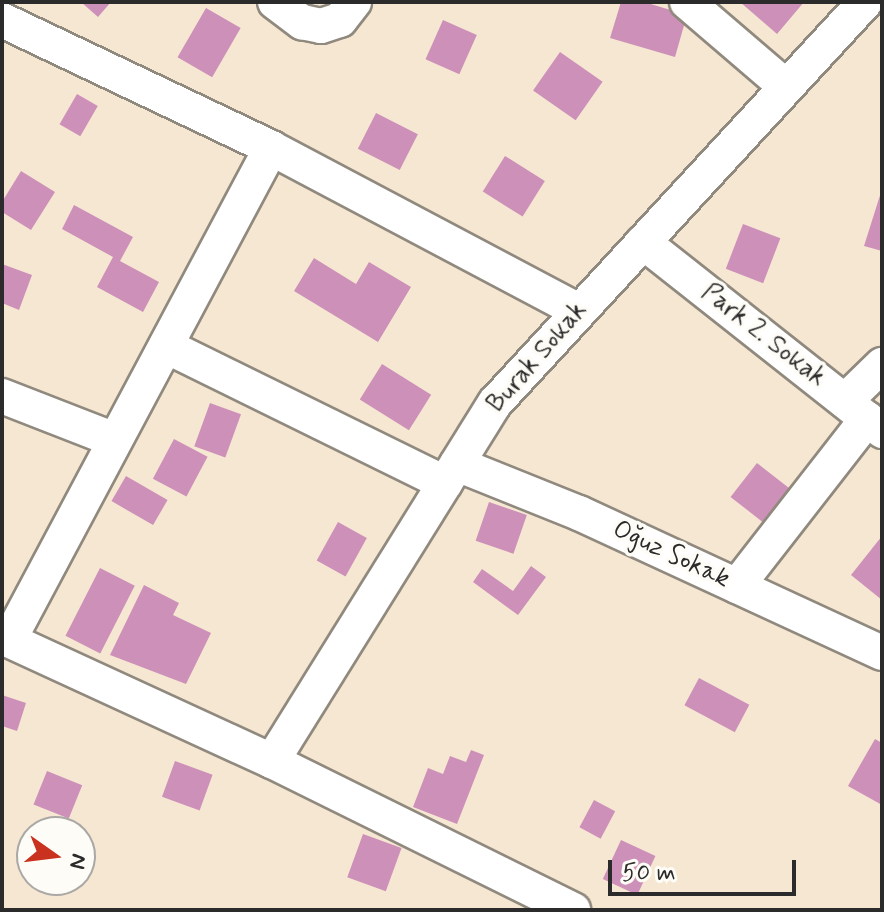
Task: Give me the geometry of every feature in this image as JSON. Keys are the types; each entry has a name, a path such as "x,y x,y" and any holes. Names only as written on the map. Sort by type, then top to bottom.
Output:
{"street":[{"path":"275,2 302,22 321,26 340,20 354,2"},
{"path":"687,2 786,87"},
{"name":"Burak Sokak","path":"272,761 495,403 865,2"},
{"path":"2,20 271,148 579,311"},
{"path":"271,148 6,638 272,761 573,910"},
{"name":"Park 2. Sokak","path":"643,242 865,417"},
{"name":"Oğuz Sokak","path":"166,346 451,474 579,513 882,653"},
{"path":"737,586 865,417 882,365"},
{"path":"2,396 115,440"}],"building":[{"path":"81,2 111,2 98,17"},
{"path":"621,2 644,2 687,15 675,57 610,38"},
{"path":"740,2 804,2 777,34"},
{"path":"206,8 241,28 212,77 178,57"},
{"path":"443,20 477,35 459,74 426,59"},
{"path":"560,52 603,82 576,120 533,91"},
{"path":"77,94 98,106 80,136 60,124"},
{"path":"376,113 418,134 400,170 358,149"},
{"path":"505,156 545,181 523,217 483,192"},
{"path":"21,171 55,192 31,230 2,212 2,202"},
{"path":"882,189 882,251 864,246"},
{"path":"74,205 133,237 120,261 159,282 143,312 97,287 113,257 62,229"},
{"path":"743,224 780,238 763,283 726,269"},
{"path":"314,258 356,284 369,262 411,287 378,342 294,291"},
{"path":"2,264 32,275 19,310 2,303"},
{"path":"382,364 431,395 409,430 360,400"},
{"path":"210,403 241,414 225,458 194,446"},
{"path":"174,439 208,457 186,497 153,479"},
{"path":"757,463 789,488 763,522 731,497"},
{"path":"126,476 168,500 153,525 112,501"},
{"path":"489,502 527,515 513,554 476,541"},
{"path":"338,522 367,538 346,576 317,560"},
{"path":"882,536 882,600 851,575"},
{"path":"531,566 546,577 518,615 473,582 482,569 513,591"},
{"path":"100,568 135,586 100,653 65,636"},
{"path":"144,585 179,603 173,615 211,633 186,684 110,655"},
{"path":"699,678 749,705 735,732 684,705"},
{"path":"2,695 26,703 17,731 2,726"},
{"path":"875,739 882,743 882,805 848,786"},
{"path":"471,750 484,755 457,824 413,807 428,768 443,774 450,756 466,762"},
{"path":"175,761 213,775 200,810 162,797"},
{"path":"47,771 82,785 70,816 34,804"},
{"path":"594,800 615,811 601,839 579,827"},
{"path":"363,834 402,848 386,891 347,877"},
{"path":"621,840 655,856 637,895 603,879"}]}
